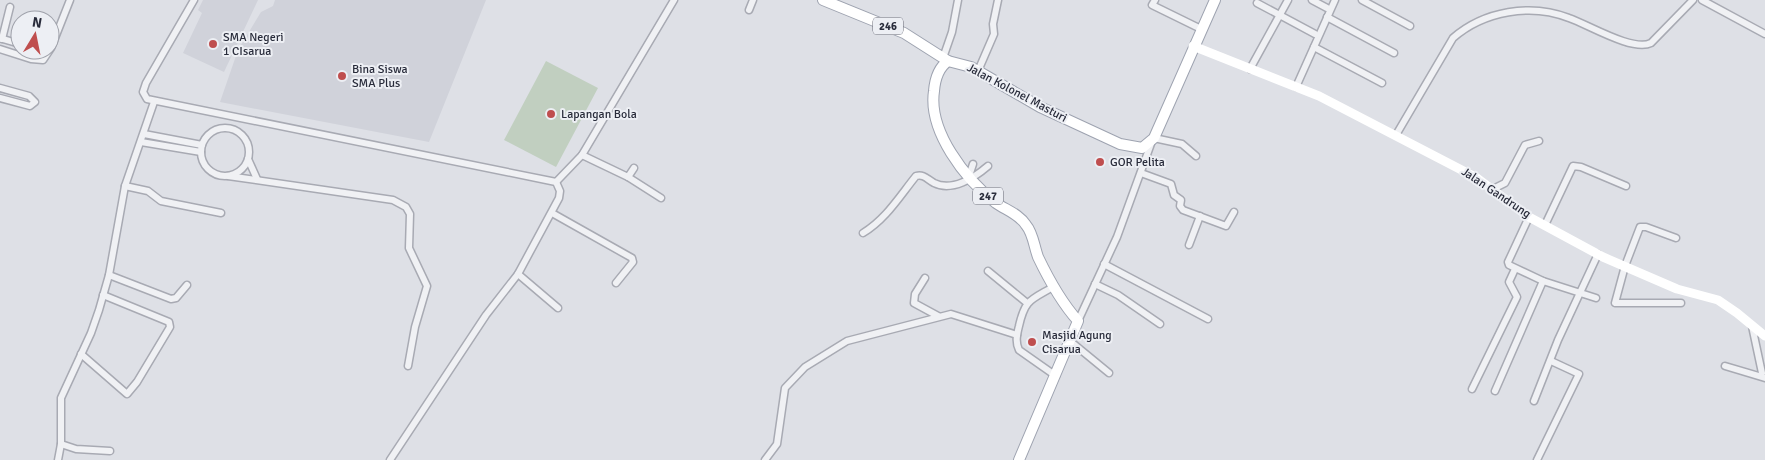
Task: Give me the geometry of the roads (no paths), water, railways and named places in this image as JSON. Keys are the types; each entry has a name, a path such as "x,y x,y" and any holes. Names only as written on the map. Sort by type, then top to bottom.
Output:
{"main road":[{"name":"246","path":"823,0 904,33 946,59"},
{"path":"1153,139 1215,0"},
{"name":"Jalan Kolonel Masturi","path":"946,59 971,67 1040,107 1120,144 1142,148 1153,139"},
{"name":"247","path":"946,59 937,77 933,99 934,113 944,142 970,177 993,200 1025,222 1053,287 1062,303 1078,321"},
{"path":"1019,460 1078,321"}],"street":[{"path":"60,24 70,0"},
{"path":"194,0 144,88 144,96 154,102 556,182"},
{"path":"556,182 582,155 674,0"},
{"path":"749,10 753,0"},
{"path":"946,59 958,0"},
{"path":"978,71 994,34 993,19 998,0"},
{"path":"1155,0 1152,5 1201,30"},
{"path":"1250,69 1288,0"},
{"path":"1312,0 1327,8"},
{"path":"1296,87 1335,0"},
{"path":"1362,0 1410,26"},
{"path":"1396,135 1453,38 1460,31 1500,12 1544,12 1567,17 1632,44 1645,46 1651,43 1694,0"},
{"path":"1702,0 1765,34"},
{"path":"1256,3 1315,34"},
{"path":"1,38 10,7"},
{"path":"1327,17 1394,53"},
{"name":"Jalan Gandrung","path":"1193,46 1320,96 1477,178 1529,217 1598,254 1676,289 1718,300 1765,336"},
{"path":"1314,47 1382,83"},
{"path":"0,88 29,96 35,102 30,106 0,98"},
{"path":"58,460 61,444 61,398 91,333 103,295 109,275 125,186 142,142 154,102"},
{"path":"228,176 240,171 248,159 249,150 241,134 232,129 223,128 214,131 206,137 202,149 204,162 209,170 218,175 257,179 394,200 406,207 410,214 409,248 427,286 415,327 408,366"},
{"path":"144,134 202,149"},
{"path":"1078,321 1117,237 1153,139 1182,144 1196,156"},
{"path":"1491,190 1506,183 1525,145 1539,141"},
{"path":"142,142 202,149"},
{"path":"582,155 628,177 661,198"},
{"path":"248,159 257,179"},
{"path":"970,177 973,164"},
{"path":"863,233 891,209 916,176 922,175 938,184 951,186 988,166"},
{"path":"1545,225 1573,166 1581,166 1626,186"},
{"path":"628,177 634,168"},
{"path":"1140,173 1171,184 1174,195 1181,200 1180,208 1226,226 1234,212"},
{"path":"390,460 486,315 518,274 560,195 556,182"},
{"path":"125,186 148,191 161,201 221,213"},
{"path":"552,213 632,258 633,262 616,282"},
{"path":"1189,245 1200,216"},
{"path":"1529,217 1508,262 1509,265 1543,281 1596,298"},
{"path":"1676,238 1646,227 1640,227 1625,266 1615,303 1681,303"},
{"path":"1534,401 1598,254"},
{"path":"1104,264 1208,319"},
{"path":"1472,389 1516,297 1509,282 1515,268"},
{"path":"988,271 1027,303"},
{"path":"518,274 558,308"},
{"path":"109,275 171,299 176,298 187,286"},
{"path":"924,278 915,294 914,303 938,316"},
{"path":"1495,391 1543,281"},
{"path":"1095,284 1118,295 1160,324"},
{"path":"1053,287 1027,303 1020,315 1016,335 1019,350 1056,376"},
{"path":"81,354 128,394 170,326 169,322 103,295"},
{"path":"765,460 777,444 785,388 805,367 847,340 938,316 956,314 1016,335"},
{"path":"1725,366 1763,374 1752,326"},
{"path":"1070,341 1109,373"},
{"path":"1536,460 1579,374 1551,361"},
{"path":"61,444 76,449 110,451"}],"place":[{"name":"SMA Negeri 1 CIsarua","path":"213,44"},
{"name":"Bina Siswa SMA Plus","path":"342,76"},
{"name":"Lapangan Bola","path":"551,114"},
{"name":"GOR Pelita","path":"1100,162"},
{"name":"Masjid Agung Cisarua","path":"1032,342"}]}
